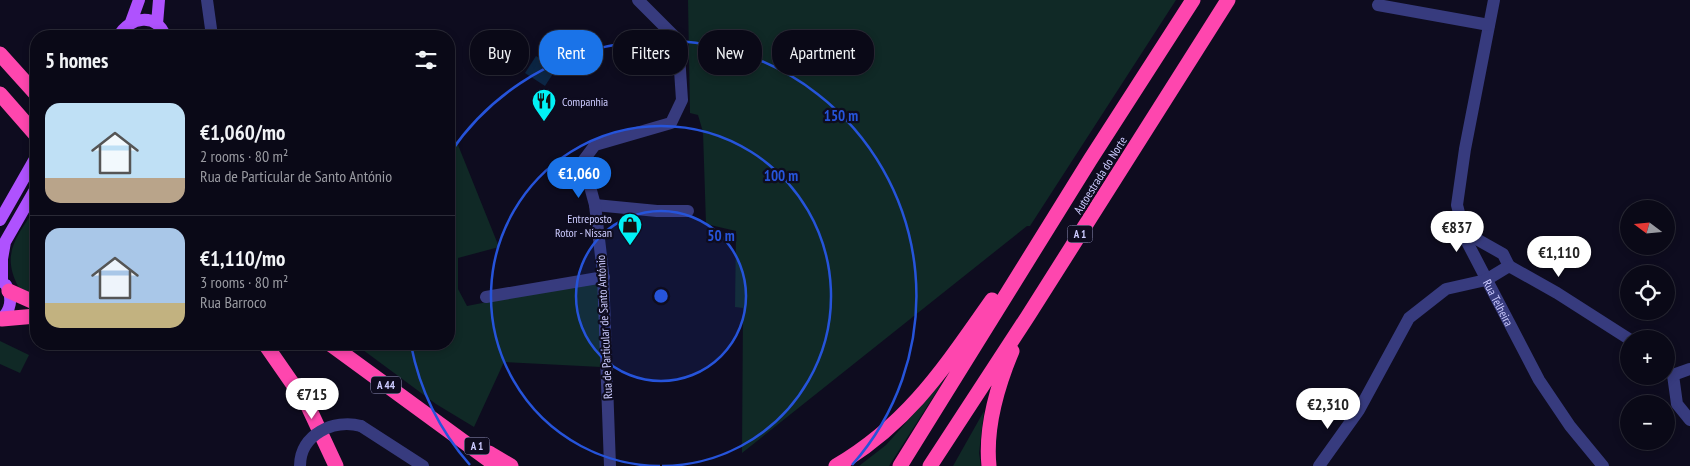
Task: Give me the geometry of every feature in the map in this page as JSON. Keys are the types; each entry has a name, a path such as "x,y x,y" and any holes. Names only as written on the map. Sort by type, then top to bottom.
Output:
{"highway":[{"name":"Autoestrada do Norte","path":"900,466 1090,160 1193,0"},
{"name":"Autoestrada do Norte","path":"930,466 1028,316 1228,0"},
{"path":"0,54 30,87"},
{"path":"0,94 30,128"},
{"name":"A 1","path":"836,466 875,441 897,422 939,376 1090,160"},
{"path":"4,285 30,300"},
{"path":"988,466 987,454 991,417 998,390 1028,316"},
{"path":"1,319 30,317"},
{"path":"269,350 308,406 336,466"},
{"name":"A 44","path":"338,350 496,466"},
{"name":"A 1","path":"443,426 511,466"}],"main road":[{"path":"124,30 131,22 138,0"},
{"path":"157,24 159,0"},
{"path":"131,22 140,19 149,20 157,24 161,30"},
{"path":"0,220 30,167"},
{"path":"1,319 10,306 4,285 2,259 5,242 30,198"}],"street":[{"path":"207,0 211,30"},
{"name":"Rua de Particular de Santo António","path":"610,466 604,278 596,205 583,161 595,145 671,123 682,100 678,40 638,0"},
{"name":"Rua Telheira","path":"1494,0 1457,205 1464,232 1486,280 1539,380 1570,426 1603,466"},
{"path":"1378,5 1489,25"},
{"path":"596,205 657,211 688,211"},
{"path":"1464,232 1503,254 1509,266 1557,293 1620,333"},
{"path":"1319,466 1359,410 1408,318 1446,289 1486,280 1509,266"},
{"path":"486,297 604,278"},
{"path":"1675,371 1690,369"},
{"path":"1673,385 1677,404 1690,420"},
{"path":"300,466 300,459 315,434 332,424 348,422 361,426 423,466"}],"green space":[{"path":"688,0 1176,0 1030,226 1027,226 742,453 743,308 735,307 736,231 706,224 703,132 698,115 690,113"},
{"path":"455,139 499,247 458,258 458,289 467,306 598,280 601,367 504,362 474,427 436,404 363,350 455,350"},
{"path":"30,216 30,293 19,288 13,276 11,265 13,246"},
{"path":"0,341 29,355 20,373 0,364"},
{"path":"944,380 889,466 859,466 886,445"},
{"path":"984,411 979,453 981,466 953,466"}],"water":[{"path":"536,56 539,58 539,75 552,75 545,86 528,75 529,67"}],"place":[{"name":"Companhia","path":"544,122"},
{"name":"Entreposto Rotor - Nissan","path":"630,246"}]}
